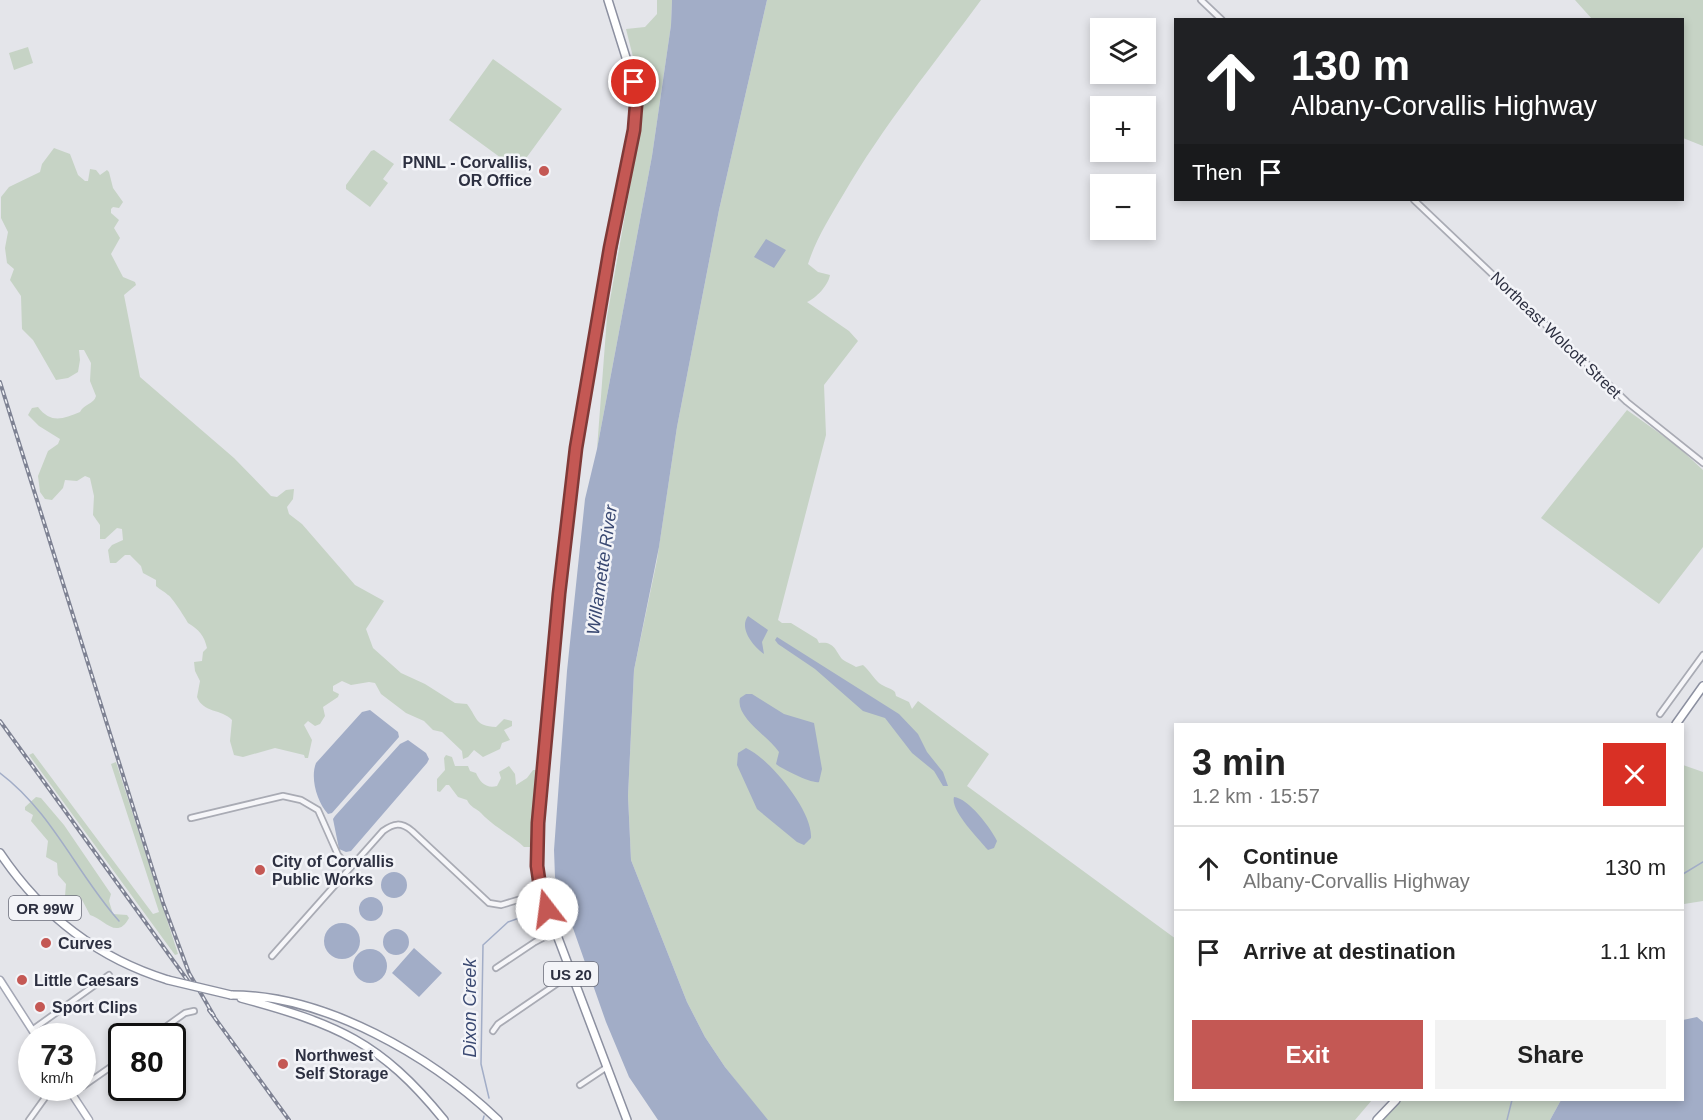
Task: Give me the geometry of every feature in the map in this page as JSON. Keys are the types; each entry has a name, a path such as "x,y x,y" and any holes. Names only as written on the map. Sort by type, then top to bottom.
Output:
{"highway":[{"name":"US 20","path":"608,0 634,82 636,118 576,448 559,594 538,823 537,866 541,893 554,932 627,1120"},
{"path":"1677,723 1703,686"},
{"name":"OR 99W","path":"0,853 35,898 84,941 125,964 168,980 312,1018 357,1039 407,1078 444,1120"},
{"name":"OR 99W","path":"231,995 254,995 285,1002 371,1031 437,1069 498,1120"},
{"path":"1377,1120 1395,1101"}],"main road":[{"path":"0,980 28,1023"},
{"path":"77,1101 89,1120"}],"street":[{"path":"1201,0 1220,18"},
{"name":"Northeast Wolcott Street","path":"1415,201 1627,402 1703,463"},
{"path":"1660,714 1703,655"},
{"path":"191,818 283,796 301,800 318,810 338,855 350,868"},
{"path":"272,956 389,826 399,824 412,831 489,903 501,906 541,893"},
{"path":"496,968 554,932"},
{"path":"493,1031 498,1024 571,974"},
{"path":"47,1023 109,975"},
{"path":"171,1023 185,1013 194,1011"},
{"path":"580,1085 607,1067"},
{"path":"28,1120 42,1101"}],"green space":[{"path":"657,0 672,0 671,25 652,156 597,449 607,317 634,164 641,89 626,29 645,27 657,14"},
{"path":"767,0 981,0 858,169 828,220 808,264 818,272 830,275 821,291 807,302 849,331 858,341 824,385 826,435 778,620 782,623 791,623 817,639 819,643 828,643 836,649 842,659 856,667 863,665 879,683 893,690 896,696 909,702 912,709 918,701 989,754 967,786 1174,938 1174,1101 1371,1101 1355,1120 767,1120 725,1067 705,1037 687,1002 631,860 628,796 634,670 657,560 677,427 719,210"},
{"path":"1575,0 1703,0 1703,146 1684,138 1684,18 1591,18"},
{"path":"28,47 33,63 14,70 9,53"},
{"path":"493,59 562,109 524,161 519,157 512,166 449,120"},
{"path":"54,148 70,154 78,175 85,181 88,181 90,169 96,170 100,175 107,170 113,188 123,202 119,208 111,209 111,213 119,220 114,228 120,238 111,254 123,277 135,282 136,285 124,295 140,377 234,458 271,496 277,497 286,490 294,489 293,499 287,507 289,514 302,524 355,585 384,601 366,629 373,648 401,673 425,684 455,703 467,704 480,723 496,727 504,719 512,721 512,726 504,730 510,740 502,743 500,749 483,757 474,750 463,759 462,751 442,732 433,730 424,721 406,713 381,694 375,683 351,685 342,681 333,686 333,691 339,694 338,697 323,707 325,716 320,724 315,726 308,721 304,725 312,740 308,758 275,748 243,757 234,755 230,741 232,720 204,706 197,697 200,681 194,662 202,661 203,652 207,648 203,636 188,623 170,597 156,586 156,580 143,573 141,566 130,555 125,555 116,563 110,563 108,550 112,545 123,540 122,529 117,528 105,539 100,539 100,525 93,515 94,496 90,478 85,476 77,481 65,480 63,488 52,500 45,499 40,492 38,476 48,451 58,444 60,439 39,426 28,415 32,408 38,407 53,418 63,418 80,412 96,396 90,381 91,363 84,350 79,350 78,372 68,378 56,380 33,340 22,329 21,296 10,280 14,269 7,263 5,248 8,232 1,218 1,197 9,187 40,172 42,164"},
{"path":"374,150 394,164 383,179 388,183 370,207 346,189 346,185"},
{"path":"1627,410 1676,445 1703,470 1703,547 1659,604 1541,518"},
{"path":"33,753 153,914 159,912 111,764 116,762 178,954 175,955 29,755"},
{"path":"446,755 452,757 455,766 468,766 470,771 476,773 487,786 497,786 501,778 499,772 509,766 515,774 516,785 536,770 532,847 524,847 491,823 467,800 458,797 449,785 446,785 440,792 437,791 437,779 445,770"},
{"path":"1684,765 1703,772 1703,901 1684,904"},
{"path":"36,797 41,798 64,825 111,894 109,901 113,914 127,915 129,918 120,928 110,926 90,915 80,896 72,902 65,896 66,884 58,875 57,863 46,857 48,841 31,821 33,815 25,810 25,807"},
{"path":"1396,1101 1560,1101 1550,1120 1380,1120"}],"water":[{"name":"Willamette River","path":"672,0 767,0 719,210 677,427 659,547 634,670 628,796 631,860 687,1002 705,1037 725,1067 768,1120 658,1120 629,1077 606,1022 555,877 554,850 567,671 585,499 597,449 652,156 671,25"},
{"path":"766,239 786,250 774,268 754,257"},
{"path":"748,616 768,630 762,642 764,654 752,643 746,632 745,621"},
{"path":"777,637 899,714 918,734 927,752 943,772 948,786 943,786 934,771 912,753 885,718 863,711 815,669 778,644 775,640"},
{"path":"746,694 752,694 784,714 814,723 822,769 819,782 804,779 776,764 779,752 742,712 740,698"},
{"path":"370,710 398,732 399,737 332,813 328,814 316,790 314,769 316,763 362,712"},
{"path":"408,740 426,753 429,759 427,763 351,851 346,852 339,849 333,819 400,744"},
{"path":"746,748 778,774 798,801 810,827 811,838 804,845 797,842 757,809 737,765 738,753"},
{"path":"954,797 966,802 990,829 997,841 994,848 988,850 965,823 956,809"},
{"path":"394,872 403,876 407,885 403,894 394,898 385,894 381,885 385,876"},
{"path":"371,897 380,900 383,909 380,918 371,921 362,918 359,909 362,900"},
{"path":"342,923 355,928 360,941 355,954 342,959 329,954 324,941 329,928"},
{"path":"396,929 405,933 409,942 405,951 396,955 387,951 383,942 387,933"},
{"path":"414,948 442,973 419,997 392,973"},
{"path":"370,949 382,954 387,966 382,978 370,983 358,978 353,966 358,954"},
{"path":"1697,1017 1703,1022 1703,1120 1550,1120 1560,1101 1684,1101 1684,1020"}],"waterway":[{"path":"0,773 35,806 119,921"},
{"path":"1684,873 1703,862"},
{"name":"Dixon Creek","path":"555,906 563,904"},
{"name":"Dixon Creek","path":"489,1098 481,1064 483,945 508,922 536,912"},
{"path":"1507,1120 1512,1101"},
{"name":"Dixon Creek","path":"483,1120 484,1116"}],"railway":[{"path":"0,382 163,903 189,973 214,1016"},
{"path":"0,721 188,981"},
{"path":"209,1010 289,1120"}],"place":[{"name":"PNNL - Corvallis, OR Office","path":"544,171"},
{"name":"City of Corvallis Public Works","path":"260,870"},
{"name":"Curves","path":"46,943"},
{"name":"Little Caesars","path":"22,980"},
{"name":"Sport Clips","path":"40,1007"},
{"name":"Northwest Self Storage","path":"283,1064"}],"route":[{"path":"547,909 541,893 537,866 538,823 559,594 576,448 610,248 636,118 634,82"}]}
